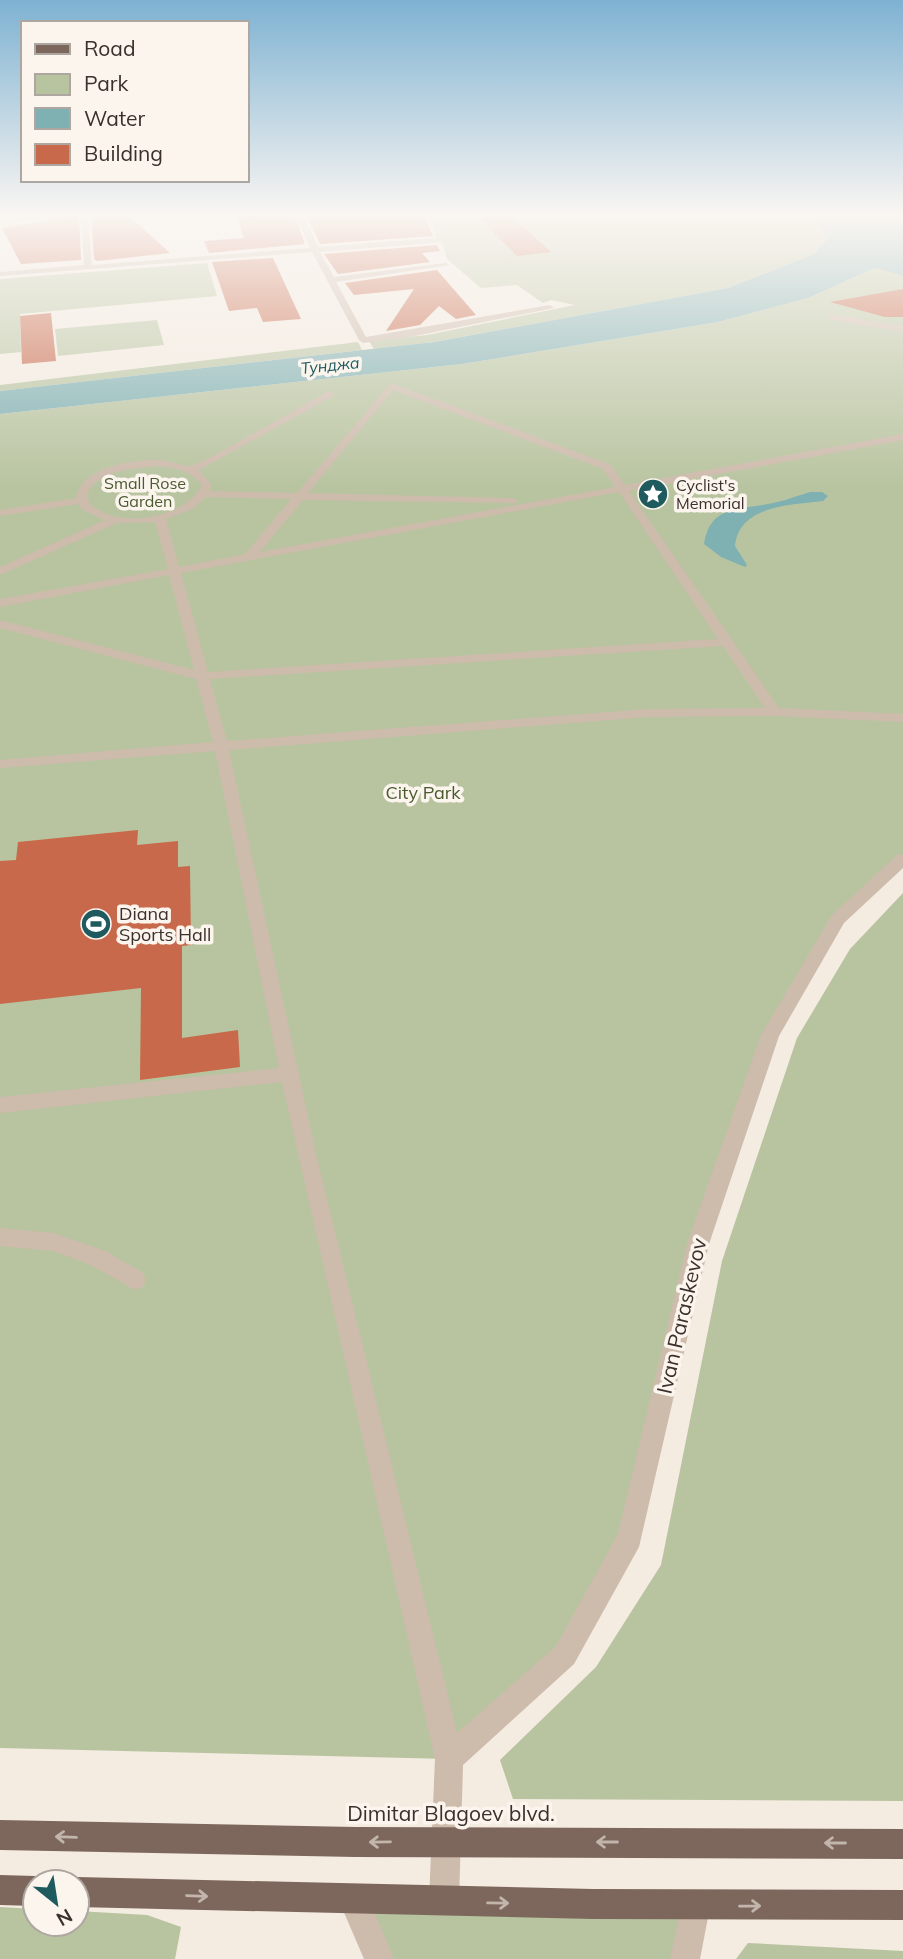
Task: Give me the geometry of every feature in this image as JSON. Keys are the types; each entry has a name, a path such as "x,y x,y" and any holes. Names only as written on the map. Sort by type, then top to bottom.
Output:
{"main road":[{"name":"Dimitar Blagoev blvd.","path":"0,1835 903,1843"},
{"path":"0,1890 21,1891"},
{"path":"91,1893 354,1901 695,1907 903,1905"}],"street":[{"path":"344,305 363,340 550,308"},
{"path":"830,317 903,329"},
{"path":"249,557 391,386 607,467 775,712"},
{"path":"192,470 330,394"},
{"path":"0,603 903,437"},
{"path":"159,463 192,470 203,477 208,485 205,494 197,504 160,518 117,519 88,509 82,500 83,491 90,482 119,468 159,463"},
{"path":"205,494 551,502"},
{"path":"0,513 82,500"},
{"path":"160,518 221,746 289,1074 449,1759 444,1901"},
{"path":"0,571 117,519"},
{"path":"0,624 201,676 726,642"},
{"path":"0,764 649,713 775,712 903,718"},
{"name":"Ivan Paraskevov","path":"449,1759 565,1655 630,1538 698,1244 770,1035 838,919 903,859"},
{"path":"0,1105 289,1074"},
{"path":"0,1237 53,1242 98,1258 135,1280"},
{"path":"354,1901 379,1959"},
{"path":"685,1959 695,1907"}],"green space":[{"path":"0,305 114,305 20,314 21,352 0,354"},
{"path":"573,305 633,305 434,342 374,349 369,341 427,335"},
{"name":"City Park","path":"780,305 903,305 903,859 838,919 770,1035 698,1244 630,1538 565,1655 449,1759 0,1748 0,414 462,364 718,322"},
{"path":"157,320 164,345 58,356 55,329"},
{"path":"358,342 362,350 0,391 0,385"},
{"path":"903,893 903,1801 513,1799 500,1760 596,1667 661,1565 722,1261 797,1038 850,949"},
{"path":"354,1901 695,1907 685,1959 379,1959"},
{"path":"0,1907 21,1908 21,1938 91,1938 91,1912 147,1915 181,1927 175,1959 0,1959"},
{"path":"748,1943 903,1951 903,1959 736,1959"}],"water":[{"name":"Тунджа","path":"633,305 780,305 718,322 462,364 0,414 0,391 434,342"},
{"path":"810,492 822,492 828,496 823,501 768,510 746,522 739,532 735,546 747,565 745,567 721,557 704,544 712,523 724,513 774,503"}],"building":[{"path":"227,305 295,305 301,319 263,322 257,308 229,311"},
{"path":"403,305 468,305 476,315 456,319 439,306 420,325 386,331"},
{"path":"843,305 903,305 903,317 885,317"},
{"path":"51,313 56,361 22,364 20,316"},
{"name":"Diana Sports Hall","path":"138,830 137,845 178,841 178,867 190,866 191,945 182,946 182,1038 238,1030 240,1067 140,1080 141,988 0,1004 0,861 16,860 18,842"}],"place":[{"name":"Cyclist's Memorial","path":"653,494"},
{"name":"Diana Sports Hall","path":"96,924"}],"park label":[{"name":"Small Rose Garden","path":"145,492"}]}
